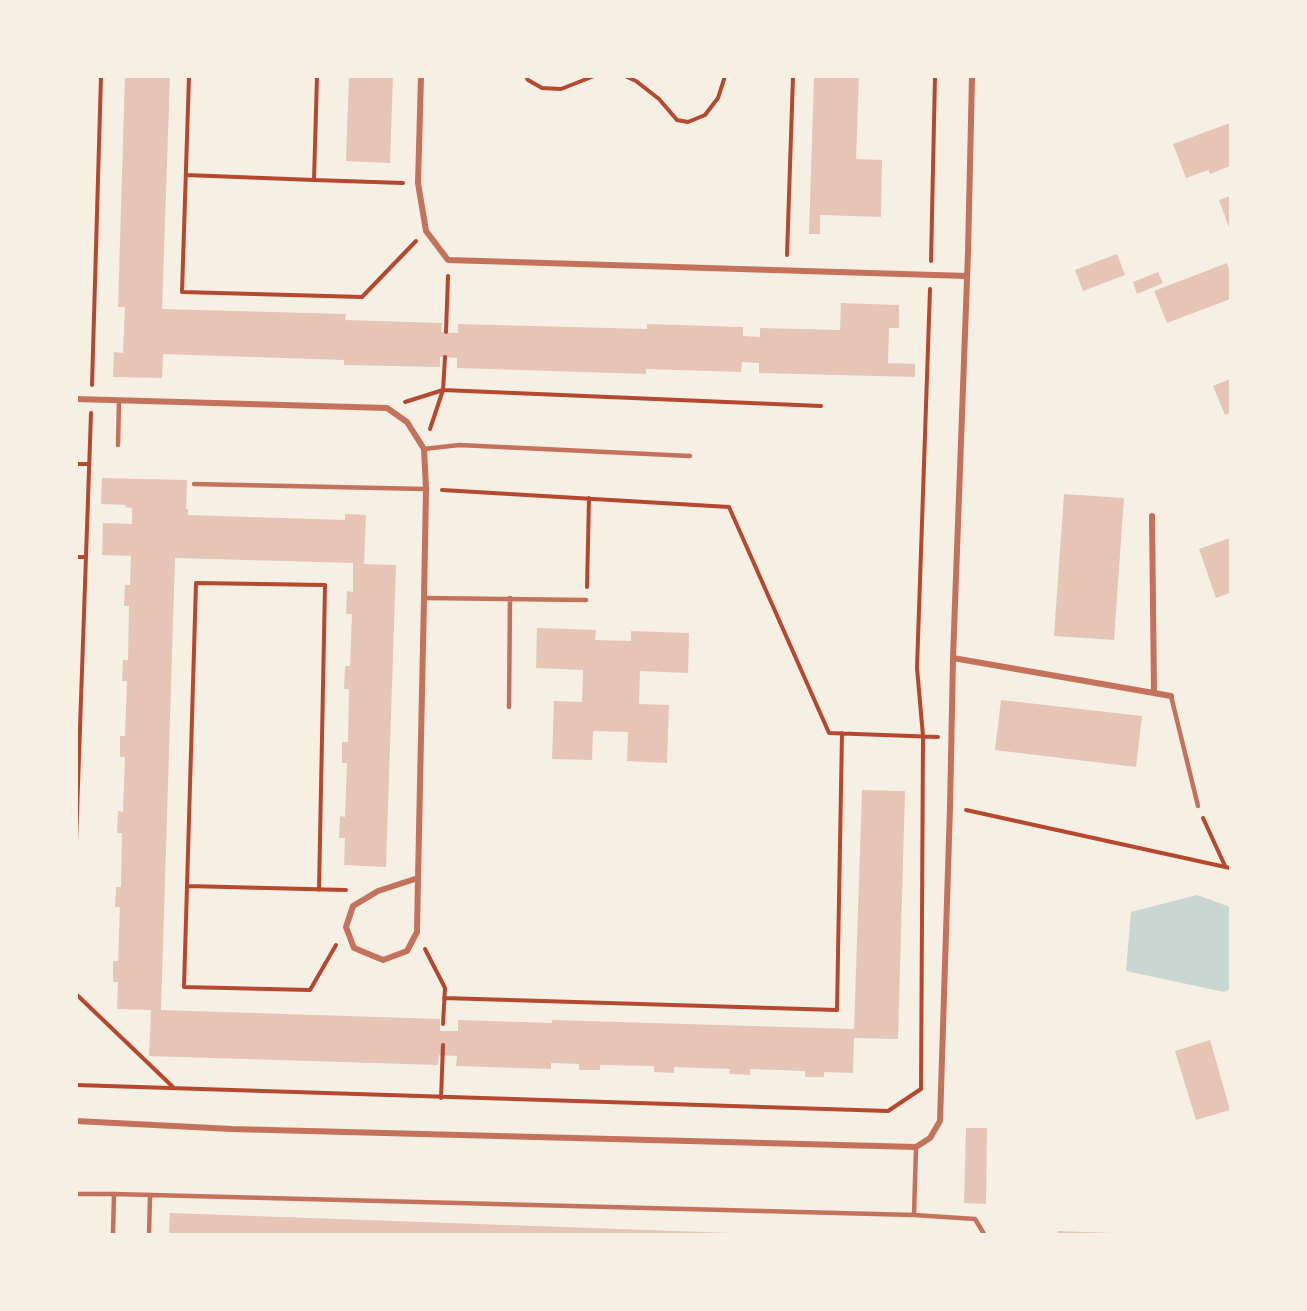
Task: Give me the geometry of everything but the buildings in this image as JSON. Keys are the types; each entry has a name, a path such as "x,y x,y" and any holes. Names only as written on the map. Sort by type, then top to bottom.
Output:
{"street":[{"path":"421,76 418,183 426,231 448,260 967,276"},
{"path":"76,1121 232,1129 916,1147 930,1138 940,1121 972,76"},
{"path":"76,399 387,408 407,422 424,449 426,489 417,932 407,951 383,960 354,948 346,927 353,906 378,891 418,879"},
{"path":"1152,516 1154,693"},
{"path":"953,658 1171,696"}],"lane":[{"path":"118,445 119,400"},
{"path":"424,449 459,445 690,456"},
{"path":"194,484 426,489"},
{"path":"424,598 586,600"},
{"path":"509,707 510,598"},
{"path":"1171,696 1198,806"},
{"path":"914,1215 916,1147"},
{"path":"76,1194 914,1215 975,1219 984,1234"},
{"path":"113,1234 114,1194"},
{"path":"149,1234 150,1196"}],"path":[{"path":"76,842 78,705 89,464 101,76"},
{"path":"189,76 182,292 362,297 426,231"},
{"path":"314,180 317,76"},
{"path":"526,76 528,80 542,88 561,89 594,76"},
{"path":"625,76 636,81 659,99 677,120 688,122 705,115 718,98 725,76"},
{"path":"786,271 793,76"},
{"path":"76,1085 888,1111 921,1089 923,736 917,668 925,479 935,76"},
{"path":"186,175 418,183"},
{"path":"446,332 448,260"},
{"path":"424,449 443,390 445,357"},
{"path":"387,408 443,390 820,406"},
{"path":"76,464 89,464"},
{"path":"426,489 729,507 829,733 951,737"},
{"path":"586,600 589,498"},
{"path":"76,557 85,557"},
{"path":"319,890 325,585 196,583 184,987 310,990 346,927"},
{"path":"444,998 837,1010 842,734"},
{"path":"1198,806 1228,868"},
{"path":"950,807 1228,868"},
{"path":"188,886 378,891"},
{"path":"417,932 445,988 444,1024"},
{"path":"76,994 174,1087"},
{"path":"441,1098 443,1045"}],"shaded area":[{"path":"1197,895 1230,907 1230,989 1224,992 1126,971 1131,912"}]}
